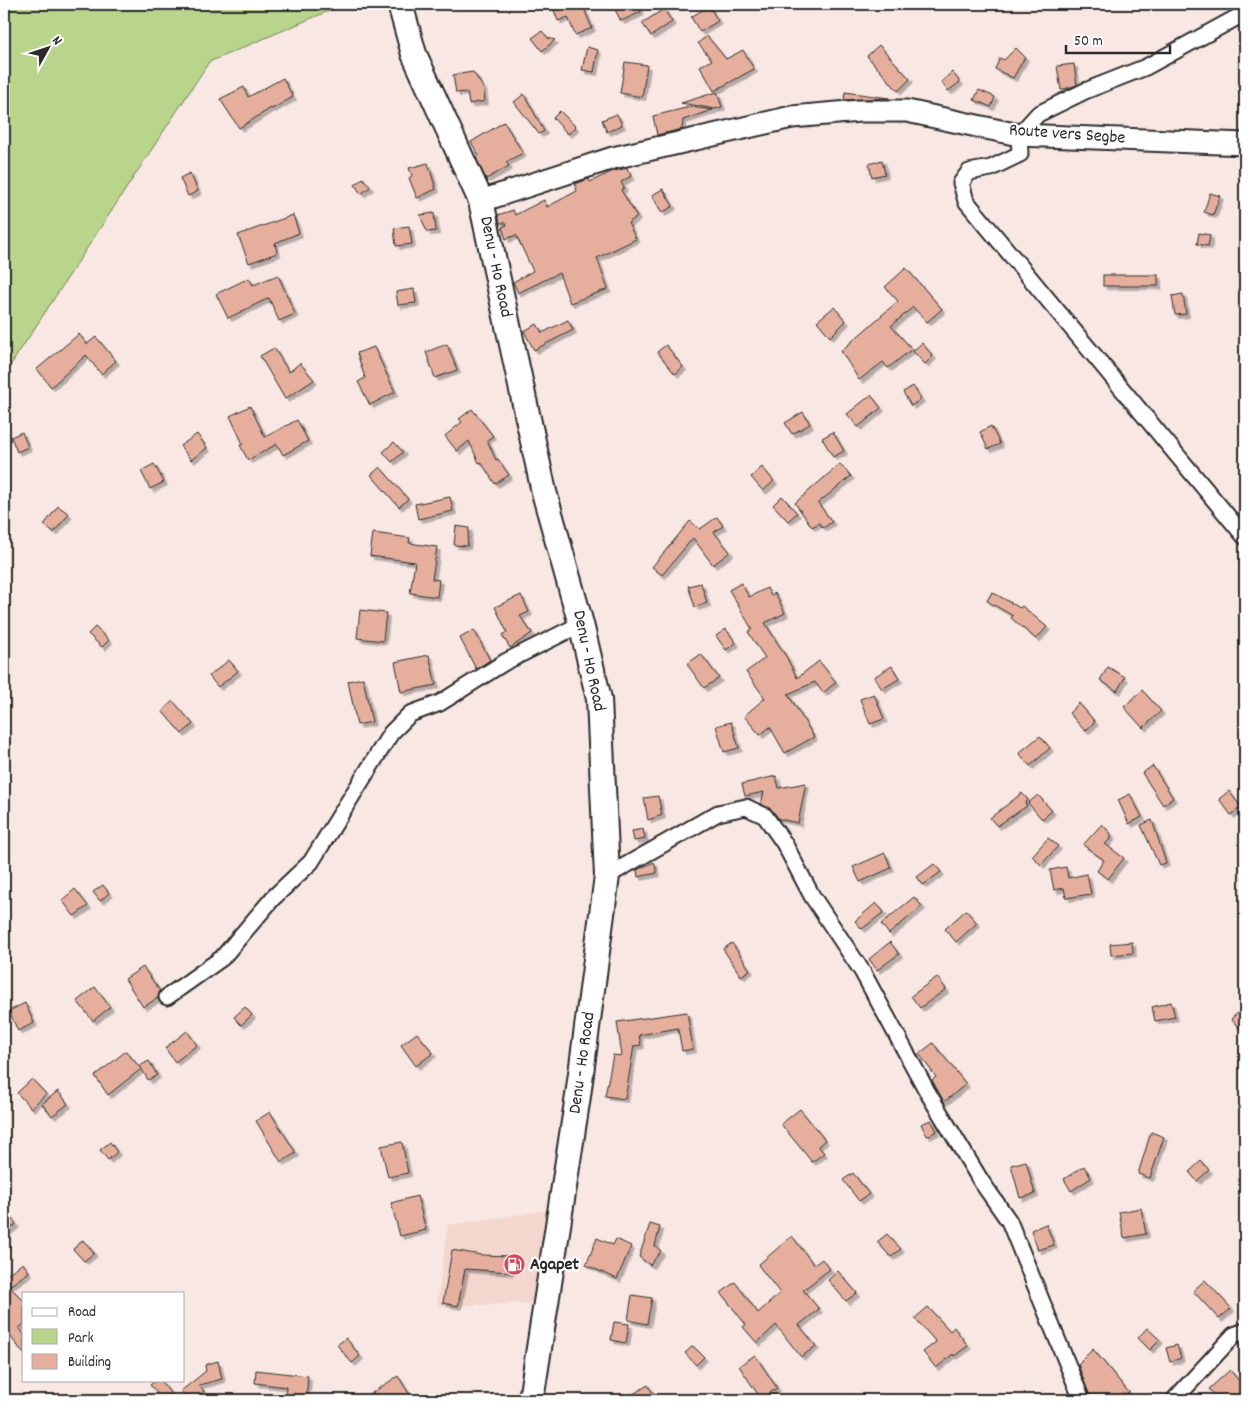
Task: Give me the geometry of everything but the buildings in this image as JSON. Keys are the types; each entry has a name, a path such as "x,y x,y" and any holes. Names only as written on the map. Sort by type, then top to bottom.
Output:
{"main road":[{"name":"Denu - Ho Road","path":"400,4 414,54 481,200 544,492 581,624 599,699 607,876 580,1087 531,1400"},
{"name":"Route vers Segbe","path":"481,200 613,158 792,117 860,111 907,111 1019,135 1245,144"}],"street":[{"path":"1245,13 1146,67 1085,91 1038,114 1019,135 1020,154 991,168 968,172 961,183 966,201 1080,335 1245,537"},
{"path":"167,996 222,958 273,898 311,862 391,732 410,714 440,703 505,662 581,624"},
{"path":"607,876 718,813 746,807 765,816 784,843 812,896 862,971 928,1093 981,1181 1009,1221 1082,1400"},
{"path":"1174,1400 1234,1335 1245,1331"}],"shaded area":[{"path":"550,1210 538,1303 437,1306 448,1225"}],"green space":[{"path":"4,4 345,4 209,62 4,375"}],"place":[{"name":"Agapet","path":"514,1265"}]}
